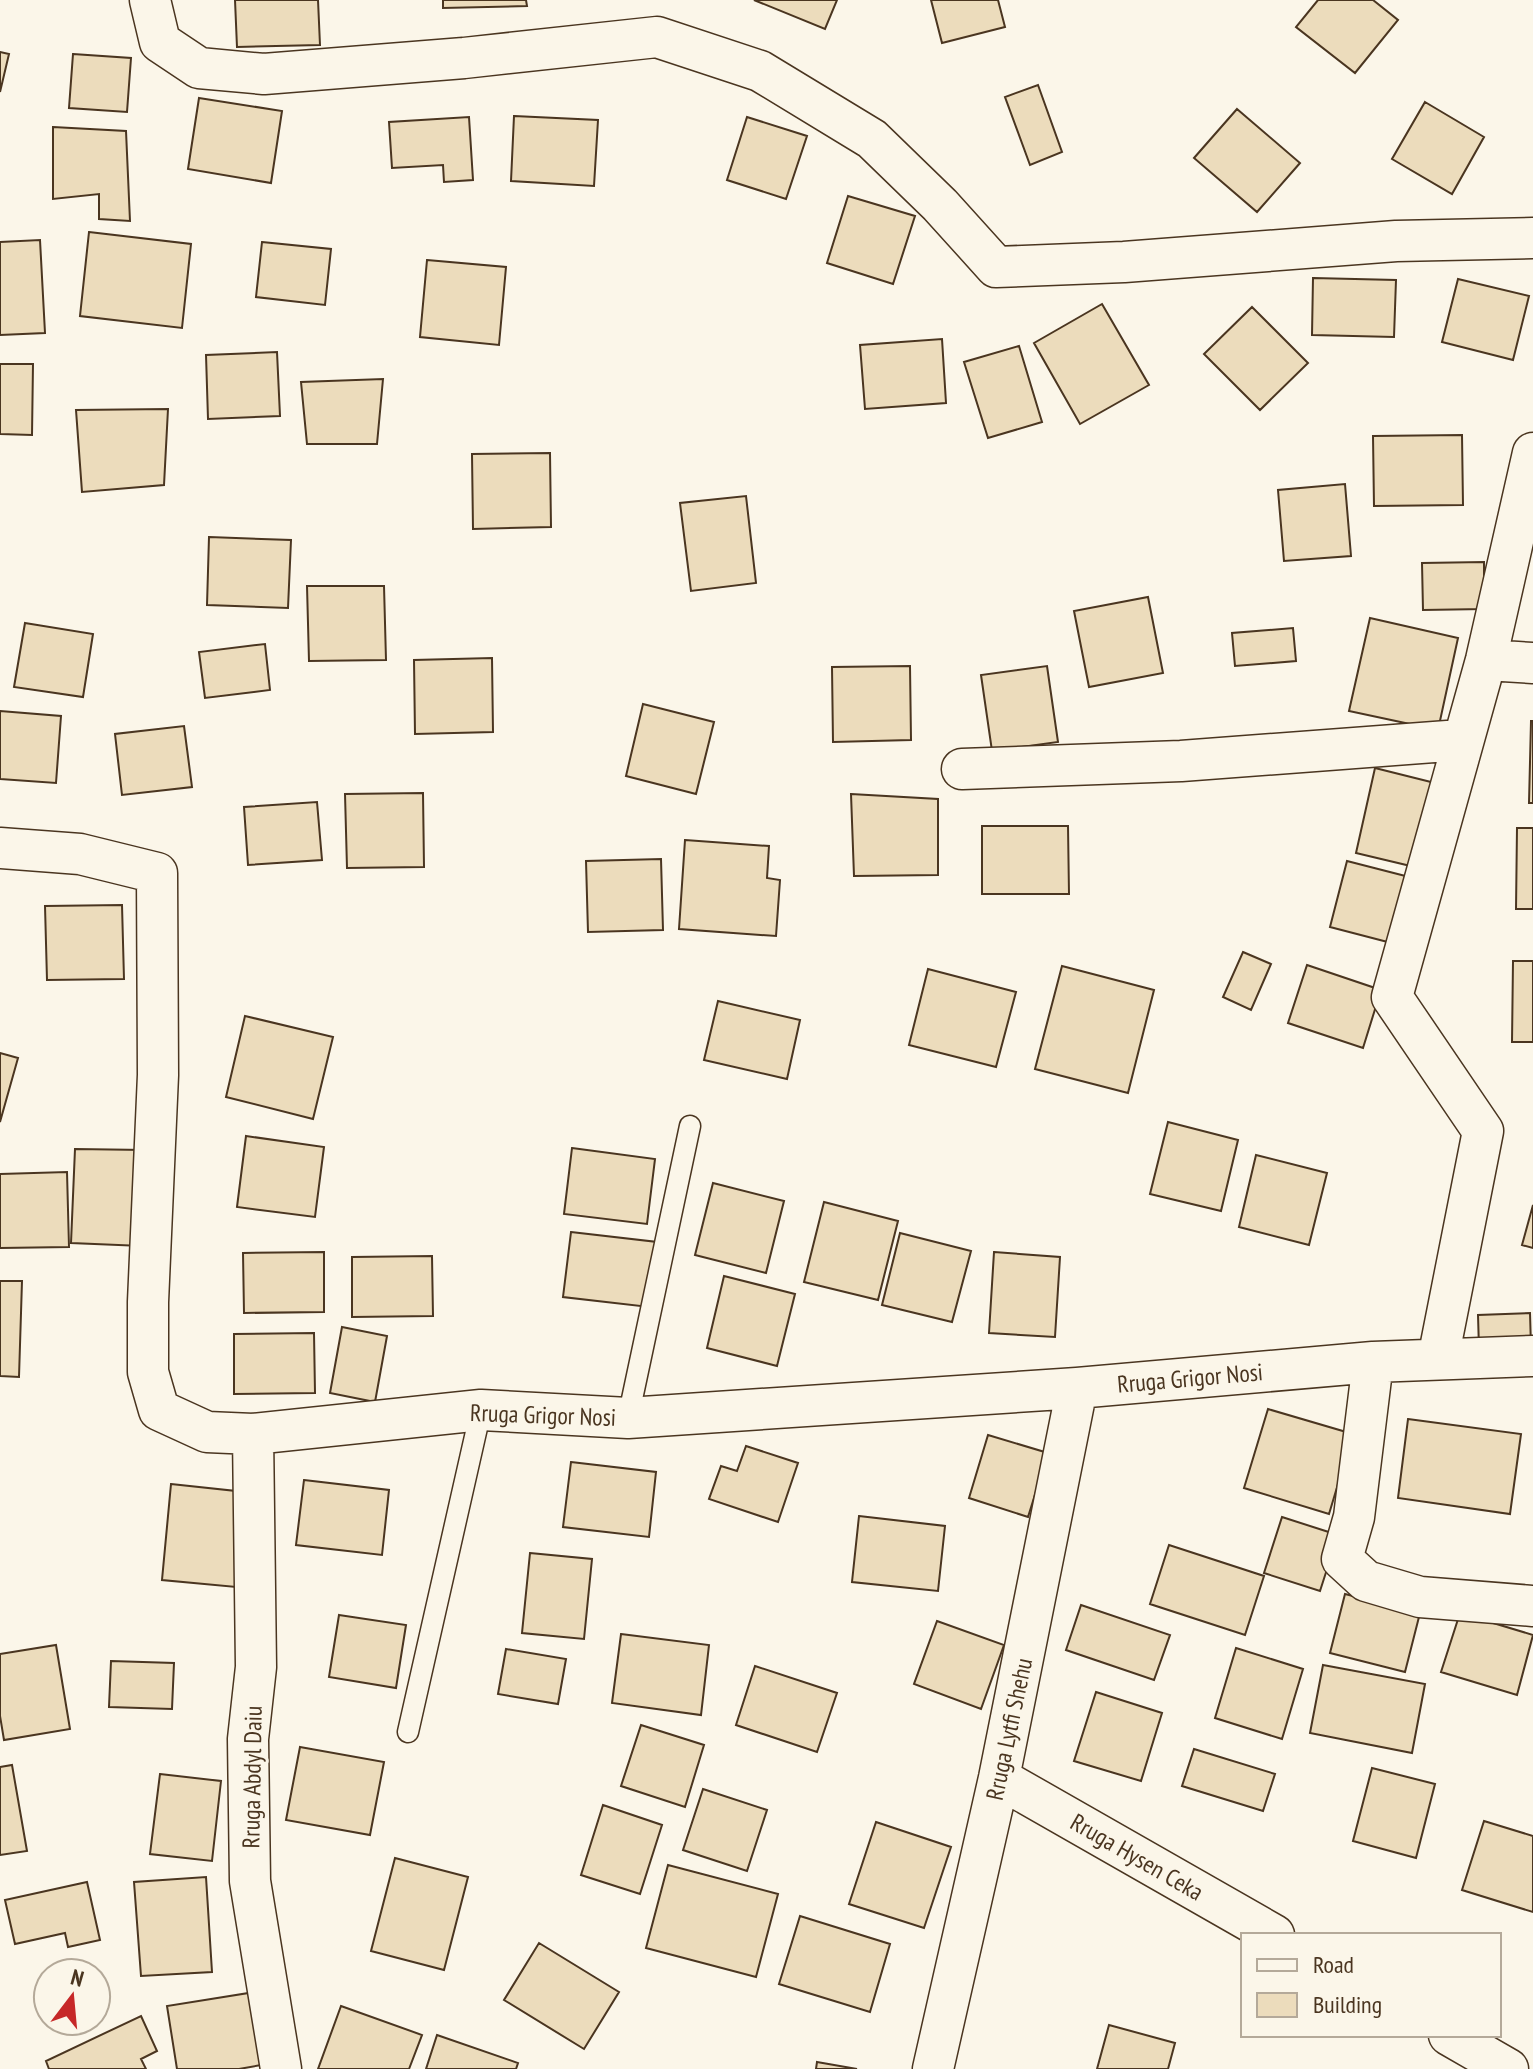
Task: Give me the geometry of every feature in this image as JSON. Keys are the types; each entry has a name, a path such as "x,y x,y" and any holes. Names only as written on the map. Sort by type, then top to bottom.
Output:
{"street":[{"path":"150,0 160,42 199,68 264,74 464,58 657,37 760,71 872,139 940,205 996,267 1124,262 1396,241 1533,238"},
{"path":"1438,1359 1483,1131 1392,997 1461,740 1486,660 1533,453"},
{"path":"1486,660 1533,663"},
{"path":"962,769 1181,761 1461,740"},
{"name":"Rruga Grigor Nosi","path":"0,848 80,854 157,873 158,1075 148,1372 159,1410 207,1432 253,1434 481,1410 628,1418 1077,1388 1373,1362 1533,1356"},
{"path":"1373,1362 1354,1517 1342,1559 1366,1581 1420,1597 1533,1606"},
{"name":"Rruga Lytfi Shehu","path":"933,2069 999,1778 1077,1388"},
{"name":"Rruga Abdyl Daiu","path":"253,1434 256,1667 248,1739 250,1881 281,2069"},
{"name":"Rruga Hysen Ceka","path":"999,1778 1270,1933"},
{"path":"1452,2037 1508,2069"}],"lane":[{"path":"628,1418 690,1126"},
{"path":"408,1732 481,1410"}],"building":[{"path":"235,0 318,0 320,45 237,47"},
{"path":"443,0 526,0 527,6 443,8"},
{"path":"754,0 837,0 825,29"},
{"path":"931,0 998,0 1005,27 942,43"},
{"path":"1318,0 1373,0 1398,20 1355,73 1296,27"},
{"path":"0,52 9,54 0,92"},
{"path":"73,54 131,58 127,112 69,108"},
{"path":"1038,85 1062,152 1030,165 1005,97"},
{"path":"199,98 282,111 271,183 188,169"},
{"path":"1425,102 1484,137 1452,194 1392,159"},
{"path":"1237,109 1300,163 1257,212 1194,158"},
{"path":"514,116 598,120 594,186 511,181"},
{"path":"469,117 473,180 444,182 443,165 392,168 389,122"},
{"path":"747,117 807,136 786,199 727,180"},
{"path":"53,127 126,131 130,221 99,219 99,194 53,199"},
{"path":"848,196 915,216 893,284 827,263"},
{"path":"89,232 191,244 182,328 80,316"},
{"path":"40,240 45,333 0,335 0,242"},
{"path":"262,242 331,249 325,305 256,297"},
{"path":"427,260 506,267 499,345 420,337"},
{"path":"1313,278 1396,280 1394,337 1312,335"},
{"path":"1458,279 1529,296 1513,360 1442,342"},
{"path":"1102,304 1149,385 1080,424 1034,343"},
{"path":"1252,307 1308,363 1260,410 1204,354"},
{"path":"942,339 946,403 865,409 860,345"},
{"path":"1019,346 1042,422 988,438 964,362"},
{"path":"277,352 280,416 208,419 206,355"},
{"path":"0,364 33,364 32,435 0,434"},
{"path":"383,379 377,444 307,444 301,382"},
{"path":"168,409 164,485 82,492 76,410"},
{"path":"1462,435 1463,505 1374,506 1373,436"},
{"path":"550,453 551,527 473,529 472,454"},
{"path":"1345,484 1351,556 1284,561 1278,490"},
{"path":"746,496 756,583 691,591 680,503"},
{"path":"209,537 291,540 288,608 207,605"},
{"path":"1484,562 1484,609 1423,610 1422,563"},
{"path":"307,586 384,586 386,660 309,661"},
{"path":"1148,597 1163,673 1089,687 1074,611"},
{"path":"1370,618 1458,638 1438,730 1349,711"},
{"path":"25,623 93,634 83,697 14,687"},
{"path":"1293,628 1296,661 1235,666 1232,633"},
{"path":"265,644 270,690 205,698 199,652"},
{"path":"492,658 493,732 415,734 414,660"},
{"path":"910,666 911,740 833,742 832,667"},
{"path":"1047,666 1058,742 992,751 981,675"},
{"path":"643,704 714,722 696,794 626,776"},
{"path":"0,711 61,716 56,783 0,779"},
{"path":"1531,721 1533,803 1529,803"},
{"path":"184,726 192,787 122,795 115,734"},
{"path":"1375,768 1439,784 1419,868 1356,853"},
{"path":"423,793 424,867 347,868 345,794"},
{"path":"851,794 938,799 938,875 854,876"},
{"path":"317,802 322,860 248,865 244,807"},
{"path":"982,826 1068,826 1069,894 982,894"},
{"path":"1517,828 1533,828 1533,909 1516,909"},
{"path":"685,840 769,846 767,878 780,880 776,936 679,929"},
{"path":"661,859 663,930 588,932 586,861"},
{"path":"1347,861 1421,880 1403,946 1330,927"},
{"path":"122,905 124,979 47,980 45,906"},
{"path":"1243,952 1271,964 1251,1010 1223,997"},
{"path":"1513,961 1533,961 1533,1042 1512,1042"},
{"path":"1307,965 1381,990 1363,1048 1288,1023"},
{"path":"1062,966 1154,990 1128,1093 1035,1069"},
{"path":"928,969 1016,992 996,1067 909,1045"},
{"path":"718,1001 800,1020 787,1079 704,1060"},
{"path":"245,1016 333,1037 313,1119 226,1097"},
{"path":"0,1053 18,1058 0,1122"},
{"path":"1168,1122 1238,1140 1221,1211 1150,1194"},
{"path":"246,1136 324,1147 315,1217 237,1207"},
{"path":"572,1148 655,1159 647,1224 564,1214"},
{"path":"75,1149 145,1150 142,1246 71,1243"},
{"path":"1256,1155 1327,1173 1309,1245 1239,1227"},
{"path":"67,1172 69,1247 0,1248 0,1174"},
{"path":"713,1183 784,1201 766,1273 695,1255"},
{"path":"824,1202 898,1221 878,1300 804,1282"},
{"path":"1533,1205 1533,1248 1522,1245"},
{"path":"571,1232 657,1242 649,1307 563,1297"},
{"path":"900,1233 971,1251 952,1322 882,1305"},
{"path":"324,1252 324,1312 244,1313 243,1253"},
{"path":"994,1252 1060,1257 1055,1337 989,1333"},
{"path":"432,1256 433,1316 352,1317 352,1257"},
{"path":"724,1276 795,1294 777,1366 707,1348"},
{"path":"0,1281 22,1281 19,1377 0,1376"},
{"path":"1530,1313 1531,1347 1479,1349 1478,1315"},
{"path":"342,1327 387,1336 375,1402 330,1393"},
{"path":"314,1333 315,1393 234,1394 234,1334"},
{"path":"1268,1409 1353,1434 1329,1514 1244,1488"},
{"path":"1408,1419 1521,1434 1510,1514 1398,1498"},
{"path":"988,1435 1048,1453 1028,1517 969,1498"},
{"path":"746,1446 798,1463 778,1522 709,1499 721,1466 737,1471"},
{"path":"571,1462 656,1472 649,1537 563,1527"},
{"path":"304,1480 389,1490 382,1555 296,1545"},
{"path":"171,1484 245,1492 236,1587 162,1580"},
{"path":"859,1516 945,1526 938,1591 852,1582"},
{"path":"1282,1517 1338,1535 1320,1591 1264,1573"},
{"path":"1169,1545 1264,1576 1245,1635 1150,1604"},
{"path":"530,1553 592,1559 584,1639 522,1633"},
{"path":"1345,1594 1420,1613 1405,1672 1330,1653"},
{"path":"1081,1605 1170,1635 1154,1680 1066,1650"},
{"path":"1460,1613 1533,1635 1517,1695 1441,1672"},
{"path":"339,1615 406,1625 396,1688 329,1677"},
{"path":"937,1621 1004,1645 981,1709 914,1684"},
{"path":"621,1634 709,1645 701,1715 612,1703"},
{"path":"56,1645 70,1729 4,1740 0,1716 0,1654"},
{"path":"1236,1648 1303,1669 1282,1739 1215,1718"},
{"path":"506,1649 566,1659 558,1704 498,1694"},
{"path":"111,1661 174,1663 172,1709 109,1707"},
{"path":"1323,1665 1425,1684 1412,1753 1310,1733"},
{"path":"755,1666 837,1693 817,1752 736,1725"},
{"path":"1096,1692 1162,1713 1141,1781 1074,1761"},
{"path":"641,1725 704,1745 685,1807 621,1786"},
{"path":"300,1747 384,1762 370,1835 286,1820"},
{"path":"1194,1749 1275,1774 1263,1811 1182,1786"},
{"path":"12,1765 27,1851 0,1855 0,1767"},
{"path":"1372,1768 1435,1784 1416,1858 1353,1841"},
{"path":"160,1774 221,1781 212,1861 150,1854"},
{"path":"703,1789 767,1810 747,1871 683,1850"},
{"path":"603,1805 662,1825 640,1894 581,1875"},
{"path":"1484,1821 1533,1836 1533,1912 1462,1890"},
{"path":"876,1822 951,1847 924,1928 849,1904"},
{"path":"395,1858 468,1877 444,1970 371,1951"},
{"path":"668,1865 778,1894 756,1977 646,1948"},
{"path":"206,1877 212,1972 141,1976 134,1882"},
{"path":"87,1882 100,1940 68,1947 65,1933 15,1944 5,1900"},
{"path":"800,1916 890,1944 870,2012 779,1984"},
{"path":"539,1943 619,1992 584,2049 504,2000"},
{"path":"255,1992 267,2064 239,2069 177,2069 167,2006"},
{"path":"341,2006 422,2035 409,2069 318,2069"},
{"path":"141,2016 157,2051 141,2059 146,2069 49,2069 46,2061 97,2037 112,2037 112,2030"},
{"path":"1109,2025 1175,2043 1168,2069 1097,2069"},
{"path":"437,2035 518,2063 516,2069 426,2069"},
{"path":"817,2062 857,2069 816,2069"}]}
